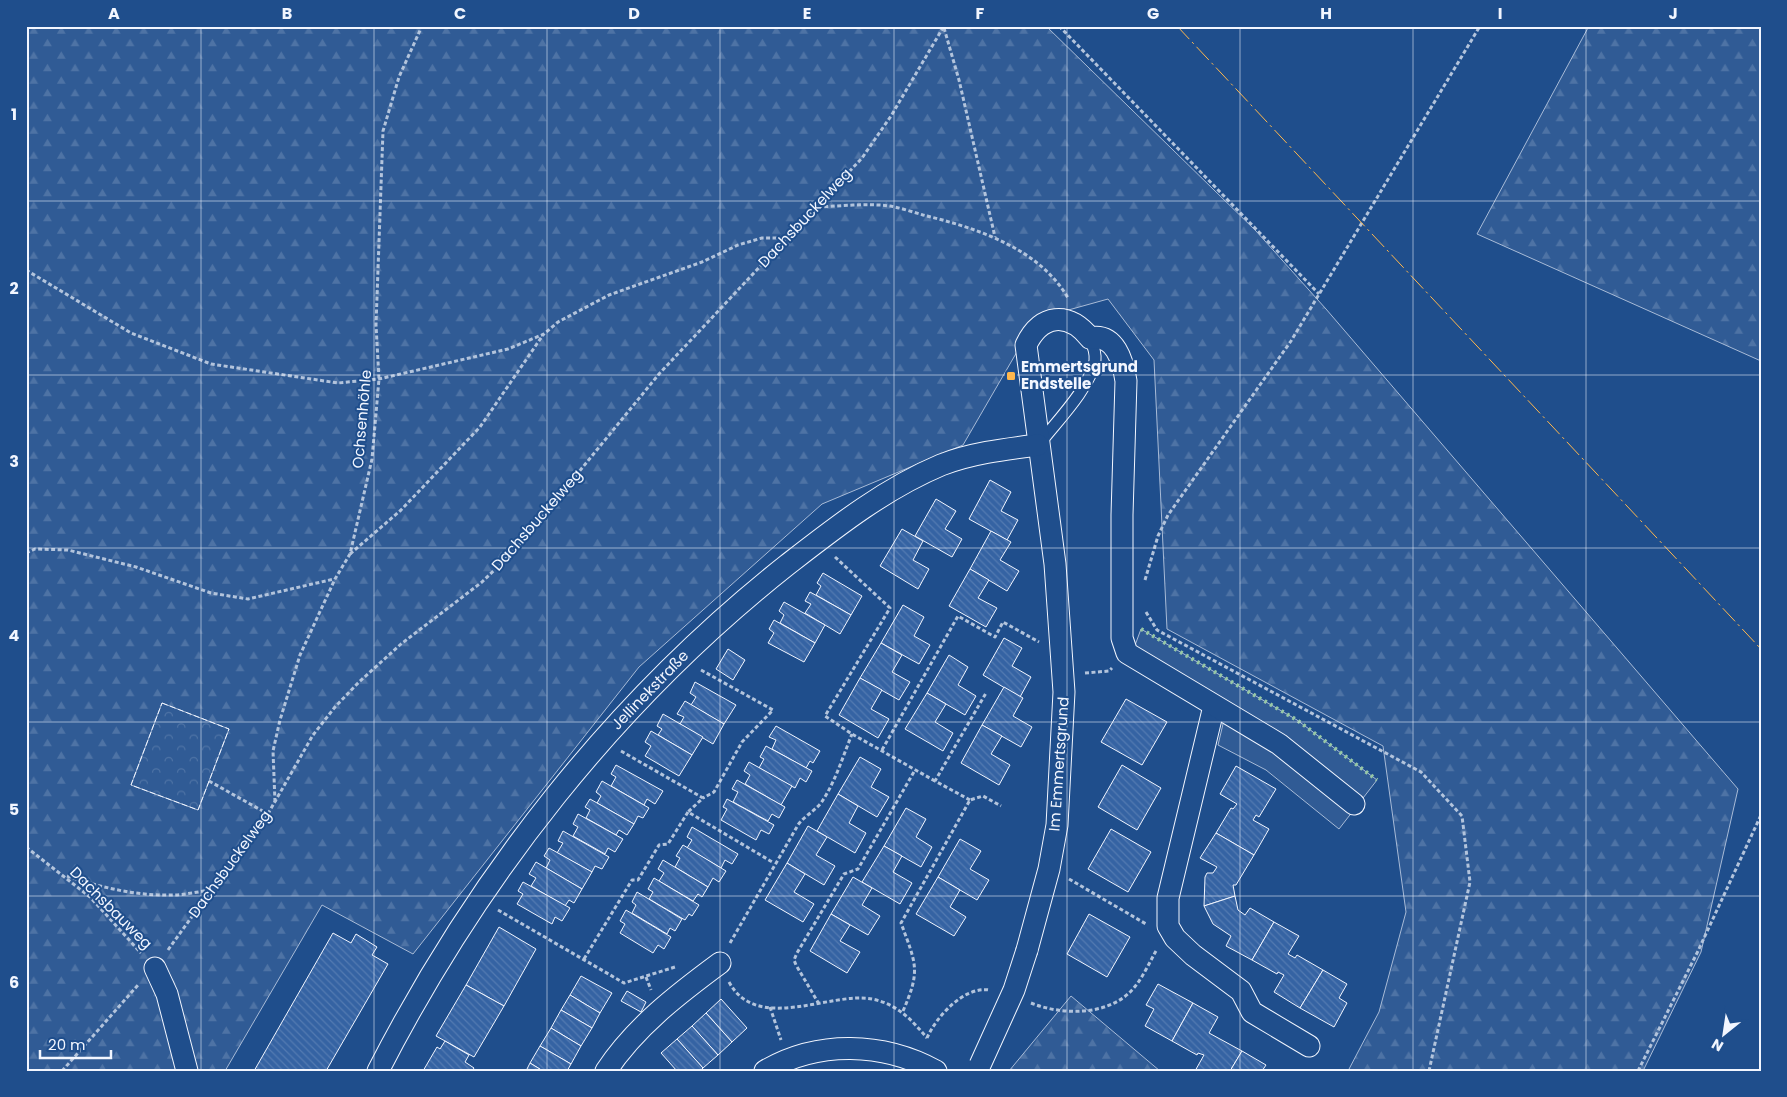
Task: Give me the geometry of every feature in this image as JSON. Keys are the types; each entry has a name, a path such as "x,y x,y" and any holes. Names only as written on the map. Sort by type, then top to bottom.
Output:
{"street":[{"name":"Im Emmertsgrund","path":"979,1068 1014,990 1027,950 1049,869 1057,825 1062,748 1063,655 1055,564 1026,345 1032,332 1043,323 1059,319 1074,322"},
{"path":"1074,322 1090,338 1097,337 1107,340 1116,349 1124,365 1126,381 1122,515 1124,646 1133,658 1279,744 1354,804"},
{"name":"Jellinekstraße","path":"378,1071 408,1011 478,899 515,846 602,740 679,658 770,578 881,496 943,465 997,450 1038,445"},
{"path":"1214,706 1160,926 1188,951 1241,991 1252,1012 1309,1046"},
{"path":"606,1071 634,1035 658,1012 720,963"},
{"path":"155,968 166,994 187,1071"},
{"path":"765,1071 788,1060 830,1050 859,1048 882,1051 931,1068"}],"lane":[{"path":"1038,445 1073,401 1092,369 1094,350 1090,338"}],"path":[{"name":"Ochsenhöhle","path":"275,803 273,751 280,720 300,655 335,579 350,554 372,459 379,380 376,325 383,131 399,77 422,26"},
{"path":"1059,26 1319,294"},
{"path":"1143,586 1158,536 1168,515 1290,341 1480,26"},
{"path":"944,27 959,80 995,237"},
{"name":"Dachsbuckelweg","path":"62,1071 126,997 155,968 211,890 240,856 275,803 313,734 335,707 401,644 482,582 515,550 659,374 698,330 818,207 862,158 891,116 944,27"},
{"path":"818,207 890,206 940,219 995,237 1051,275 1070,301 1074,322"},
{"path":"350,554 400,510 480,427 544,334 558,322 609,295 702,262 738,245 762,238 788,238"},
{"path":"26,270 131,333 210,364 338,384 379,380 508,349 544,334"},
{"path":"818,541 890,608 825,716 852,734 970,800"},
{"path":"26,553 34,549 68,550 136,568 211,593 248,599 335,579"},
{"path":"882,750 958,616 995,637 1003,622 1063,655"},
{"path":"584,959 632,880 638,880 660,845 668,844 688,812 703,798 714,792 742,742 773,710 679,658"},
{"path":"1084,673 1109,671 1114,666"},
{"path":"935,781 986,693"},
{"path":"852,734 837,774 822,802 805,815 774,863 720,963 733,988 748,1001 787,1009 872,999 903,1011 928,1038"},
{"path":"602,740 703,798"},
{"path":"819,1004 794,960 844,874 858,869 915,770"},
{"path":"209,781 268,814"},
{"path":"903,1011 915,981 916,970 901,923 970,800 983,796 1001,806"},
{"path":"688,812 774,863"},
{"path":"1638,1071 1698,950 1761,815"},
{"name":"Dachsbauweg","path":"26,847 64,875 122,929 155,968"},
{"path":"64,875 100,887 136,893 171,896 211,890"},
{"path":"1024,1001 1042,1008 1067,1011 1096,1009 1114,1004 1130,992 1140,979 1160,926 1074,882"},
{"path":"478,899 624,983 682,965"},
{"path":"931,1068 928,1038 934,1023 945,1010 961,998 984,989 997,990"},
{"path":"770,1007 788,1060"}],"shaded area":[{"path":"1141,629 1297,720 1377,780 1339,829 1266,770 1218,745 1228,703 1134,648"}],"green space":[{"path":"26,26 1046,26 1256,231 1326,309 1738,789 1701,952 1643,1071 1348,1071 1379,1012 1406,912 1383,746 1167,629 1154,360 1108,299 1036,319 963,445 822,504 639,667 413,954 322,905 225,1071 26,1071"},
{"path":"1589,26 1761,26 1761,361 1477,234"},
{"path":"162,703 229,729 198,810 131,785"},
{"path":"1071,996 1160,1071 1009,1071"}],"building":[{"path":"990,480 1011,492 1001,511 1018,520 1007,540 969,519"},
{"path":"936,499 956,511 945,529 962,539 952,557 915,536"},
{"path":"902,529 923,541 913,560 929,569 918,589 880,566"},
{"path":"991,531 1011,542 1000,560 1019,571 1007,591 970,569"},
{"path":"970,569 989,580 978,598 997,608 986,627 949,606"},
{"path":"823,573 862,596 851,615 816,595 821,586 817,583"},
{"path":"810,592 851,615 840,634 805,613 811,604 805,601"},
{"path":"784,602 825,625 815,643 780,623 784,615 779,611"},
{"path":"903,605 924,617 914,636 930,645 919,664 881,643"},
{"path":"774,620 815,643 804,662 768,643 774,633 769,629"},
{"path":"1004,638 1022,648 1012,666 1031,677 1020,697 983,675"},
{"path":"881,643 902,655 892,672 910,682 899,700 860,678"},
{"path":"728,649 745,660 733,680 716,669"},
{"path":"949,655 968,667 958,685 976,696 965,715 927,693"},
{"path":"860,678 882,690 871,709 889,719 878,738 839,715"},
{"path":"695,682 736,705 724,724 691,705 696,697 690,693"},
{"path":"1004,687 1023,698 1013,716 1032,727 1021,747 982,725"},
{"path":"927,693 946,704 935,722 953,733 943,751 905,729"},
{"path":"1126,699 1167,722 1142,765 1101,742"},
{"path":"685,701 724,724 713,744 680,724 684,717 677,714"},
{"path":"663,714 703,737 692,755 658,735 662,729 657,726"},
{"path":"982,725 1002,736 991,754 1010,765 999,785 961,763"},
{"path":"776,726 820,751 813,763 810,761 806,768 772,749 776,740 769,737"},
{"path":"651,731 692,755 679,776 645,756 651,746 645,742"},
{"path":"766,746 812,771 806,782 800,778 795,788 759,768 764,759 760,757"},
{"path":"860,757 881,769 871,787 889,797 877,817 838,794"},
{"path":"749,762 792,786 781,805 745,784 750,775 744,771"},
{"path":"616,765 663,791 655,804 647,799 644,805 611,786 616,777 611,774"},
{"path":"1122,765 1161,788 1137,830 1098,807"},
{"path":"1236,766 1276,789 1259,817 1256,815 1253,820 1269,829 1254,855 1216,833 1231,808 1233,809 1237,804 1220,794"},
{"path":"737,780 785,807 779,818 772,814 768,821 733,802 738,792 732,789"},
{"path":"602,781 649,808 643,818 638,816 634,824 597,803 601,796 596,792"},
{"path":"838,794 858,806 849,823 866,833 855,853 817,831"},
{"path":"590,799 634,824 627,835 619,830 616,835 586,818 590,810 585,807"},
{"path":"727,799 774,825 769,834 761,830 756,840 721,820 727,809 723,807"},
{"path":"906,808 926,819 916,837 932,847 921,867 884,846"},
{"path":"578,814 623,839 615,852 608,848 605,854 573,836 578,827 573,824"},
{"path":"808,826 827,837 816,855 835,866 824,885 787,863"},
{"path":"692,827 738,854 732,864 725,860 721,868 687,848 692,840 687,837"},
{"path":"1111,829 1151,852 1128,892 1088,869"},
{"path":"563,831 609,857 602,869 595,866 592,872 557,853 563,843 558,841"},
{"path":"1216,833 1254,855 1236,885 1233,885 1235,896 1204,906 1205,877 1207,873 1213,873 1217,867 1200,858"},
{"path":"960,839 981,851 970,869 989,880 977,900 938,877"},
{"path":"683,845 726,871 719,882 713,878 708,887 675,867 680,858 676,856"},
{"path":"884,846 902,856 893,872 912,883 900,904 862,882"},
{"path":"549,848 592,872 582,889 546,868 550,860 544,856"},
{"path":"663,860 708,887 702,897 698,894 693,901 659,881 664,873 658,869"},
{"path":"536,862 582,889 574,903 569,900 565,906 531,886 536,878 529,874"},
{"path":"787,863 805,874 794,892 814,904 803,922 765,900"},
{"path":"853,877 872,888 862,905 880,916 868,935 831,914"},
{"path":"938,877 960,890 950,907 966,917 954,936 916,914"},
{"path":"654,878 699,905 692,916 689,914 685,920 649,899 653,892 648,889"},
{"path":"523,882 570,908 562,921 555,917 552,924 517,904 523,894 518,891"},
{"path":"637,892 682,919 675,931 670,928 667,934 632,913 636,905 632,902"},
{"path":"1235,896 1238,910 1245,915 1250,908 1274,922 1252,960 1226,946 1231,936 1213,924 1204,906"},
{"path":"626,910 671,937 664,949 658,945 653,953 620,933 625,924 620,921"},
{"path":"831,914 850,925 840,941 860,952 847,973 810,951"},
{"path":"1089,914 1130,937 1107,977 1067,954"},
{"path":"1274,922 1299,936 1288,954 1295,958 1297,955 1323,970 1300,1008 1274,992 1284,975 1278,972 1277,974 1252,960"},
{"path":"499,927 536,949 504,1006 466,985"},
{"path":"333,933 351,943 356,934 377,947 372,955 388,964 326,1071 254,1071"},
{"path":"1323,970 1347,984 1339,998 1347,1003 1334,1027 1300,1008"},
{"path":"581,976 612,993 600,1013 570,995"},
{"path":"1158,984 1193,1003 1172,1041 1145,1026 1154,1009 1146,1005"},
{"path":"466,985 504,1006 474,1057 436,1036"},
{"path":"627,991 646,1002 641,1012 621,1001"},
{"path":"570,995 600,1013 592,1028 561,1010"},
{"path":"721,999 747,1028 732,1042 706,1013"},
{"path":"1193,1003 1218,1017 1209,1033 1242,1051 1230,1071 1195,1071 1204,1055 1198,1053 1197,1055 1172,1041"},
{"path":"561,1010 592,1028 581,1046 551,1028"},
{"path":"706,1013 732,1042 718,1055 692,1026"},
{"path":"692,1026 718,1055 703,1068 677,1039"},
{"path":"551,1028 581,1046 571,1064 540,1046"},
{"path":"677,1039 703,1068 700,1071 677,1071 661,1053"},
{"path":"445,1041 469,1055 465,1062 474,1068 472,1071 423,1071 437,1047 440,1049"},
{"path":"540,1046 571,1064 567,1071 543,1071 530,1063"},
{"path":"1242,1051 1266,1065 1262,1071 1230,1071"},
{"path":"530,1063 543,1071 526,1071"}],"hedge":[{"path":"1141,629 1297,720 1377,780"}],"fence":[{"path":"162,703 229,729 198,810 131,785 162,703"}],"power":[{"path":"1177,26 1761,649"}],"place":[{"name":"Emmertsgrund Endstelle","path":"1011,376"}]}
